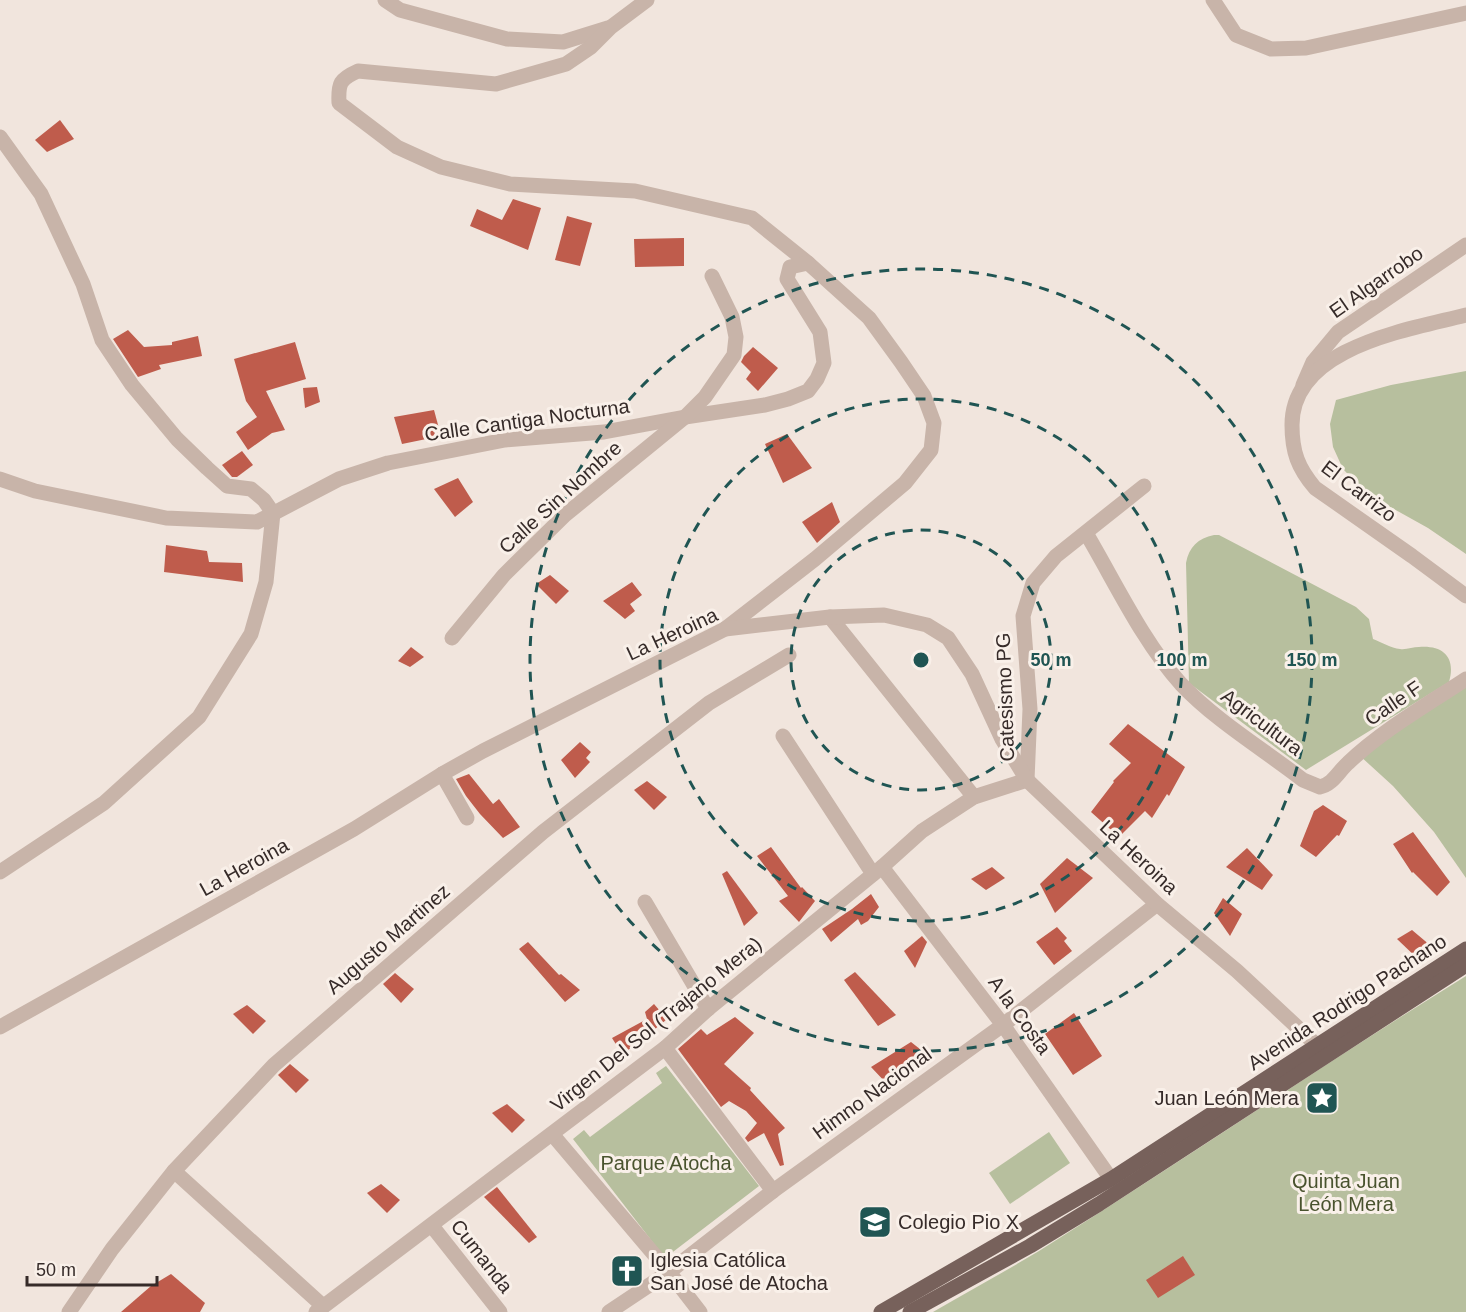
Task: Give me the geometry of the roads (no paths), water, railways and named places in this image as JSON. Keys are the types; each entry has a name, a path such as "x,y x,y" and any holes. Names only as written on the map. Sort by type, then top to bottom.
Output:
{"main road":[{"name":"Avenida Rodrigo Pachano","path":"910,1312 1030,1246 1115,1185 1322,1050 1466,950"},
{"name":"Avenida Rodrigo Pachano","path":"1322,1050 1466,965"},
{"name":"Avenida Rodrigo Pachano","path":"881,1312 1115,1185"}],"street":[{"path":"385,0 400,10 507,39 563,42 611,27"},
{"path":"646,0 611,27 591,47 566,64 496,84 358,71 344,77 338,89 339,103 397,147 441,167 510,184 635,191 752,218 808,263 869,318 924,396 934,423 931,450 905,483 815,559 725,630"},
{"path":"1213,0 1236,35 1271,49 1306,48 1466,13"},
{"path":"0,137 41,194 83,284 102,340 132,385 177,439 220,480 227,486 251,489 264,500 273,513 266,582 251,634 199,717 104,803 0,872"},
{"name":"El Algarrobo","path":"1299,392 1313,362 1338,332 1466,245"},
{"name":"Calle Cantiga Nocturna","path":"0,480 35,491 166,518 256,522 339,478 388,463 505,441 604,432 765,405 788,399 808,391 817,379 824,363 820,332 787,279 790,267 808,263"},
{"name":"Calle Sin Nombre","path":"452,638 504,575 565,515 685,417 705,397 734,355 736,337 732,317 712,276"},
{"name":"El Carrizo","path":"1466,315 1373,340 1343,353 1316,372 1299,392 1292,418 1295,454 1303,475 1315,488 1466,596"},
{"name":"Catesismo PG","path":"1027,780 1030,709 1023,616 1033,583 1056,556 1144,486"},
{"name":"Agricultura","path":"1086,533 1153,648 1181,683 1212,712 1303,780 1320,787 1333,780 1346,765"},
{"name":"La Heroina","path":"0,1027 354,830 483,751 725,630 830,617 884,615 927,625 948,638 972,674 1002,740 1027,780 1157,904 1237,971 1322,1050"},
{"path":"830,617 974,797"},
{"name":"Augusto Martinez","path":"69,1312 112,1249 174,1171 274,1065 543,832 709,703 789,656"},
{"name":"Calle F","path":"1346,765 1384,732 1466,679"},
{"name":"A la Costa","path":"783,736 878,870 1003,1025 1115,1185"},
{"path":"442,774 467,818"},
{"name":"Virgen Del Sol (Trajano Mera)","path":"320,1309 666,1048 708,1009 878,870 922,831 974,797 1027,780"},
{"path":"645,902 708,1009"},
{"name":"Himno Nacional","path":"609,1312 669,1272 773,1191 1003,1025 1157,904"},
{"path":"666,1048 773,1191"},
{"path":"552,1134 700,1312"},
{"path":"174,1171 320,1309"},
{"name":"Cumanda","path":"432,1226 500,1312"}],"place":[{"name":"Juan León Mera","path":"1322,1098"},
{"name":"Colegio Pio X","path":"875,1222"},
{"name":"Iglesia Católica San José de Atocha","path":"627,1271"}],"park label":[{"name":"Parque Atocha","path":"666,1163"},
{"name":"Quinta Juan León Mera","path":"1346,1192"}]}
